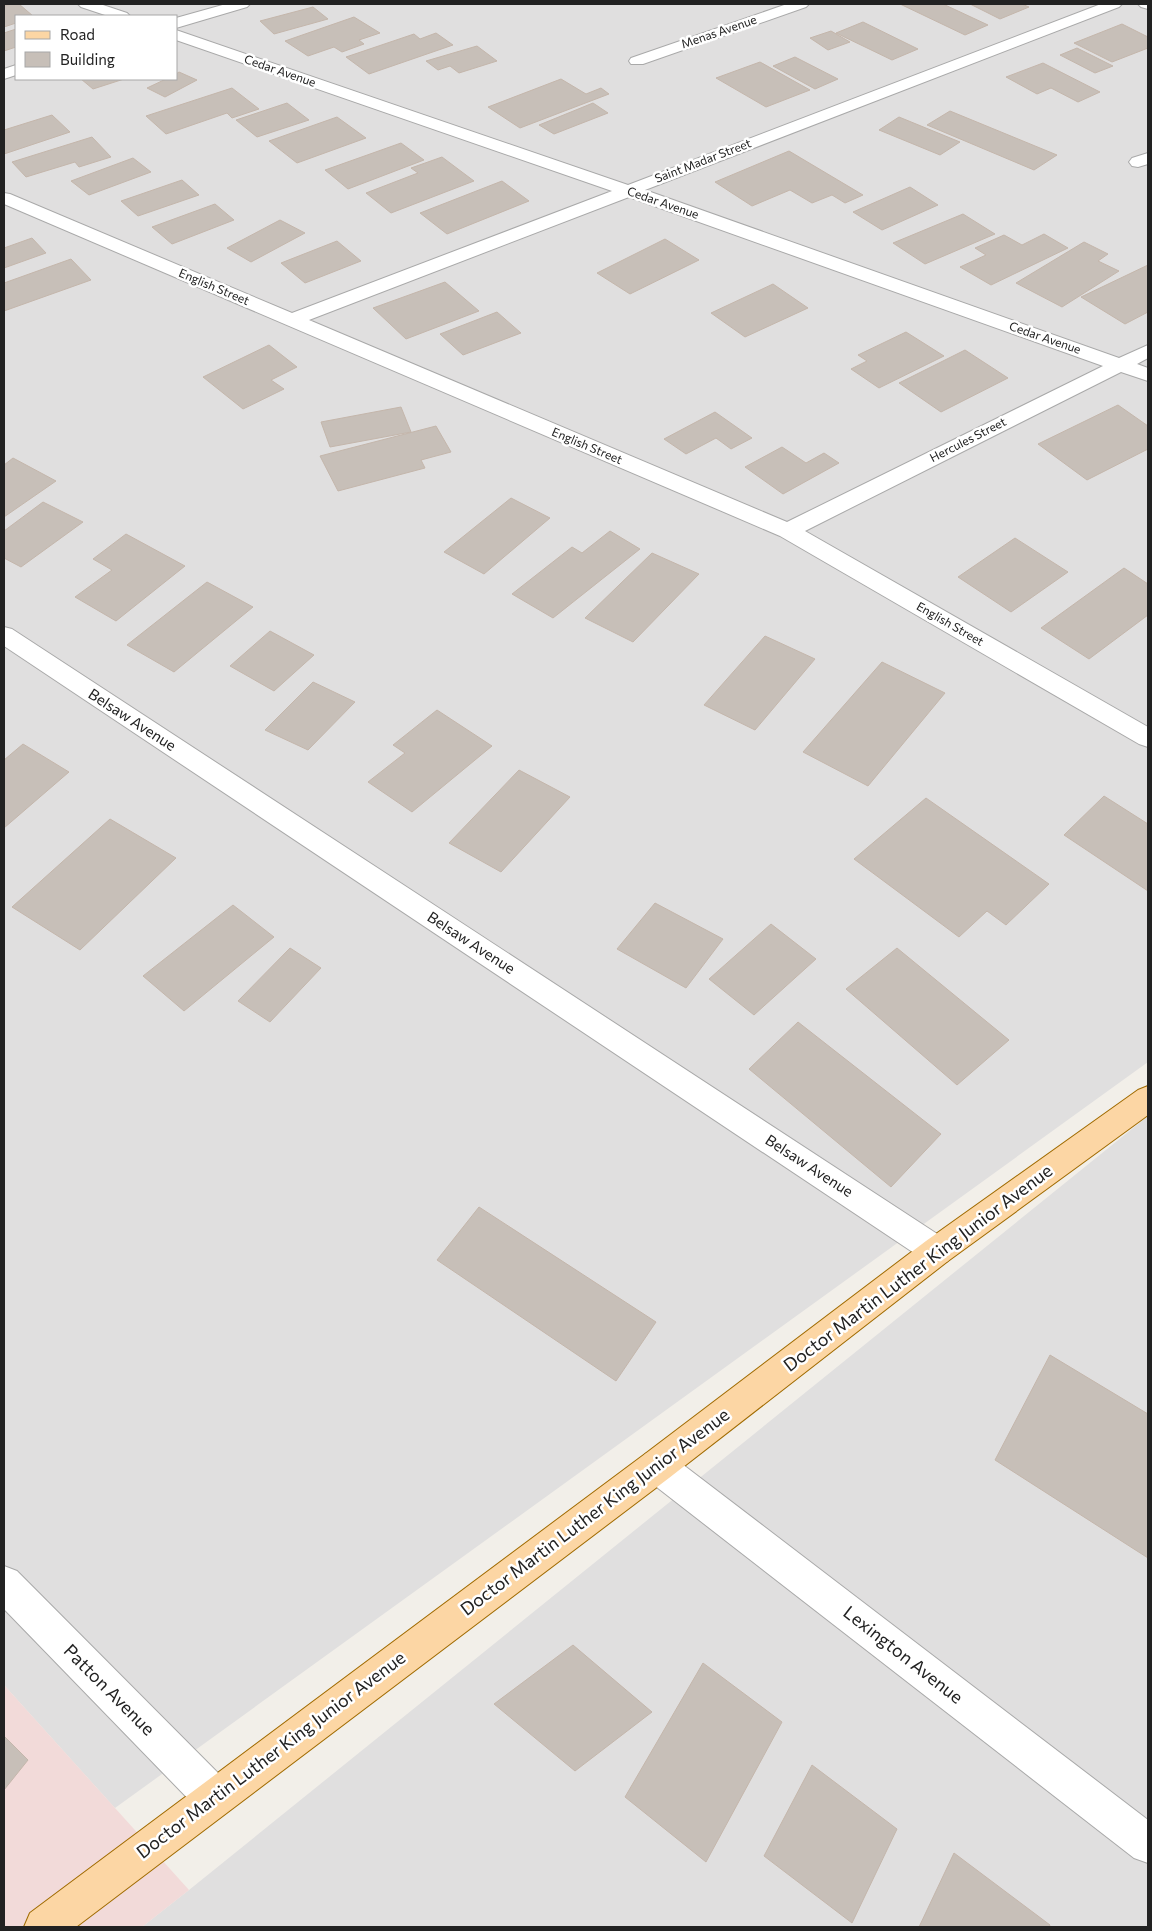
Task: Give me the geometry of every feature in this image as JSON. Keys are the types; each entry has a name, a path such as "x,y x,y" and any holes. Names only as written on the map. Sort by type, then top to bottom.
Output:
{"main road":[{"name":"Doctor Martin Luther King Junior Avenue","path":"44,1927 657,1466 937,1251 1148,1099"}],"street":[{"path":"86,4 119,15"},
{"path":"178,22 242,4"},
{"name":"Menas Avenue","path":"637,61 801,4"},
{"name":"Saint Madar Street","path":"292,320 1114,4"},
{"name":"Cedar Avenue","path":"178,36 627,190 1148,375"},
{"name":"English Street","path":"4,198 788,531 1148,738"},
{"name":"Hercules Street","path":"788,531 1148,351"},
{"name":"Belsaw Avenue","path":"4,635 937,1251"},
{"name":"Lexington Avenue","path":"657,1466 1148,1844"},
{"name":"Patton Avenue","path":"4,1584 214,1798"}],"shaded area":[{"path":"4,4 1148,4 1148,1062 115,1808 4,1685"},
{"path":"1148,1116 1148,1927 142,1927 189,1890"},
{"path":"4,1685 189,1890 142,1927 4,1927"}],"building":[{"path":"19,4 32,15 15,15 15,23 4,27 4,6"},
{"path":"900,4 943,4 988,25 965,35"},
{"path":"970,4 1022,4 1029,7 1000,19"},
{"path":"313,7 328,19 274,34 260,21"},
{"path":"354,17 380,33 359,40 364,44 342,52 334,47 308,56 285,41"},
{"path":"863,22 918,49 892,60 836,33"},
{"path":"1122,24 1148,37 1148,48 1112,62 1074,43"},
{"path":"15,29 15,47 4,51 4,33"},
{"path":"831,31 850,42 828,50 810,38"},
{"path":"436,33 453,45 369,74 346,57 414,34 420,39"},
{"path":"477,46 497,61 459,73 450,66 438,70 426,61"},
{"path":"1077,48 1113,66 1095,73 1060,55"},
{"path":"795,57 838,79 815,89 773,66"},
{"path":"760,62 810,90 766,107 716,78"},
{"path":"1043,63 1100,92 1078,102 1051,88 1037,94 1006,77"},
{"path":"178,73 197,80 165,97 147,88 164,80 178,80"},
{"path":"561,79 586,94 601,88 609,94 520,128 488,107"},
{"path":"82,80 121,80 93,89"},
{"path":"232,88 259,109 232,118 227,113 166,134 146,116"},
{"path":"287,103 309,120 257,137 236,120"},
{"path":"593,103 608,113 554,134 539,125"},
{"path":"950,111 1057,155 1034,170 927,125"},
{"path":"52,115 70,132 4,154 4,130"},
{"path":"337,117 366,138 297,163 269,141"},
{"path":"899,117 960,142 940,155 879,130"},
{"path":"92,137 111,157 79,167 75,162 26,177 12,162"},
{"path":"401,143 424,160 348,189 325,170"},
{"path":"789,151 863,195 845,203 832,195 812,203 790,190 752,206 715,182"},
{"path":"442,157 474,181 391,213 366,193 418,173 411,168"},
{"path":"133,158 151,172 89,195 71,181"},
{"path":"182,180 199,195 138,216 121,201"},
{"path":"502,181 529,201 447,234 420,213"},
{"path":"910,187 938,205 882,230 853,212"},
{"path":"215,204 234,220 172,244 152,227"},
{"path":"963,214 995,234 925,264 893,243"},
{"path":"280,220 305,233 251,262 227,248"},
{"path":"1044,234 1068,248 991,285 960,267 986,255 975,248 1004,235 1022,245"},
{"path":"32,238 46,253 4,268 4,248"},
{"path":"665,239 699,260 630,294 597,273"},
{"path":"337,241 361,261 305,283 281,263"},
{"path":"1084,242 1108,254 1098,261 1119,271 1062,307 1016,283"},
{"path":"71,259 91,280 4,311 4,283"},
{"path":"1148,265 1148,312 1125,324 1081,297"},
{"path":"445,282 479,311 406,339 373,308"},
{"path":"773,284 808,308 745,337 711,313"},
{"path":"497,312 521,333 463,355 440,334"},
{"path":"906,332 944,356 879,388 851,369 867,361 858,355"},
{"path":"269,345 297,367 271,380 284,389 243,409 203,377"},
{"path":"965,350 1008,378 941,412 899,383"},
{"path":"1118,405 1148,426 1148,449 1087,480 1038,444"},
{"path":"401,407 411,432 330,447 321,422"},
{"path":"715,412 752,438 731,449 716,438 686,454 664,439"},
{"path":"436,426 451,452 421,460 425,468 338,491 320,456"},
{"path":"782,447 806,463 824,453 839,463 783,494 745,467"},
{"path":"13,458 56,481 4,517 4,465"},
{"path":"511,498 550,518 484,574 444,552"},
{"path":"43,502 83,522 21,567 4,558 4,531"},
{"path":"610,531 640,549 553,618 512,594 572,547 582,553"},
{"path":"126,534 185,566 116,621 75,597 112,570 93,559"},
{"path":"1015,538 1068,572 1011,612 958,577"},
{"path":"652,553 699,574 633,642 585,618"},
{"path":"1124,568 1148,584 1148,615 1089,659 1041,628"},
{"path":"207,582 253,607 174,672 127,645"},
{"path":"270,631 314,655 274,691 230,666"},
{"path":"765,636 815,659 755,730 704,705"},
{"path":"882,662 945,693 868,786 803,752"},
{"path":"313,682 355,702 308,750 265,730"},
{"path":"437,710 492,746 412,812 368,782 405,753 393,745"},
{"path":"23,744 69,772 4,828 4,760"},
{"path":"519,770 570,797 501,872 449,843"},
{"path":"1104,796 1148,824 1148,891 1064,835"},
{"path":"926,798 1049,884 1006,925 987,911 959,937 854,859"},
{"path":"110,819 176,858 80,950 12,907"},
{"path":"655,903 723,939 686,988 617,949"},
{"path":"233,905 274,937 184,1011 143,976"},
{"path":"771,924 816,959 754,1015 709,979"},
{"path":"290,948 321,968 270,1022 238,1001"},
{"path":"897,948 1009,1040 957,1085 846,989"},
{"path":"798,1022 941,1134 891,1187 749,1069"},
{"path":"479,1207 656,1322 616,1381 437,1260"},
{"path":"1050,1355 1148,1414 1148,1558 995,1460"},
{"path":"573,1645 652,1712 575,1771 494,1704"},
{"path":"703,1663 782,1722 706,1862 625,1797"},
{"path":"4,1736 28,1760 4,1790"},
{"path":"812,1765 897,1829 852,1923 764,1856"},
{"path":"954,1853 1050,1925 1049,1927 919,1927"}]}
